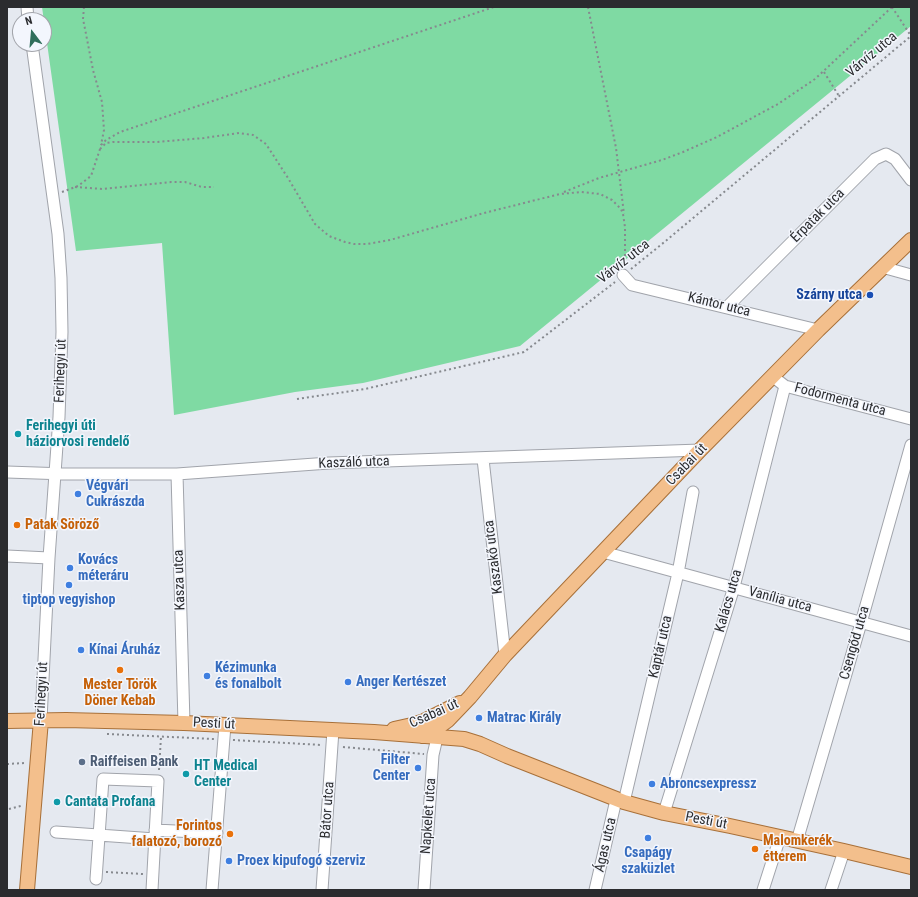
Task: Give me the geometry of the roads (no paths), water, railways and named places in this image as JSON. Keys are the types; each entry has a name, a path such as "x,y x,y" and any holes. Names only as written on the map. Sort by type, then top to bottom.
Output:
{"main road":[{"name":"Csabai út","path":"422,736 448,720 505,656 700,450 818,330 911,240"},
{"name":"Csabai út","path":"374,732 412,725 424,721 470,697"},
{"name":"Pesti út","path":"7,721 41,720 184,723 452,737 480,744 620,801 664,813 730,826 911,867"},
{"name":"Ferihegyi út","path":"27,890 41,720"},
{"name":"Csabai út","path":"448,720 449,730 452,737"},
{"name":"Pesti út","path":"422,736 434,748 507,756"}],"street":[{"name":"Ferihegyi út","path":"33,52 58,234 61,278 62,332 41,720"},
{"name":"Érpatak utca","path":"727,307 875,159 886,154 895,159 911,180"},
{"path":"882,267 911,275"},
{"name":"Kántor utca","path":"624,274 632,285 818,330"},
{"name":"Fodormenta utca","path":"772,376 785,386 911,419"},
{"name":"Kalács utca","path":"664,813 734,588 785,386"},
{"name":"Csengőd utca","path":"797,841 911,445"},
{"name":"Kaszáló utca","path":"7,472 55,474 177,474 329,463 483,459 700,450"},
{"name":"Kaszakő utca","path":"483,459 505,656"},
{"name":"Kasza utca","path":"177,474 184,723"},
{"name":"Kaptár utca","path":"620,801 678,573 693,492"},
{"name":"Vanília utca","path":"603,552 911,636"},
{"path":"7,556 49,558"},
{"path":"212,890 225,725"},
{"name":"Bátor utca","path":"322,890 333,730"},
{"name":"Napkelet utca","path":"424,890 434,748"},
{"path":"96,875 103,779 158,782 152,890"},
{"name":"Ágas utca","path":"595,890 620,801"},
{"path":"56,832 99,835 216,833"},
{"path":"763,890 780,837"},
{"path":"831,890 844,851"}],"place":[{"name":"Szárny utca","path":"870,295"},
{"name":"Ferihegyi úti háziorvosi rendelő","path":"18,434"},
{"name":"Végvári Cukrászda","path":"78,494"},
{"name":"Patak Söröző","path":"17,525"},
{"name":"Kovács méteráru","path":"70,568"},
{"name":"tiptop vegyishop","path":"69,585"},
{"name":"Kínai Áruház","path":"81,650"},
{"name":"Mester Török Döner Kebab","path":"120,670"},
{"name":"Kézimunka és fonalbolt","path":"207,676"},
{"name":"Anger Kertészet","path":"348,682"},
{"name":"Matrac Király","path":"479,718"},
{"name":"Raiffeisen Bank","path":"82,762"},
{"name":"Filter Center","path":"418,768"},
{"name":"HT Medical Center","path":"186,774"},
{"name":"Abroncsexpressz","path":"652,784"},
{"name":"Cantata Profana","path":"57,802"},
{"name":"Forintos falatozó, borozó","path":"230,834"},
{"name":"Csapágy szaküzlet","path":"648,838"},
{"name":"Malomkerék étterem","path":"755,849"},
{"name":"Proex kipufogó szerviz","path":"229,861"}]}
